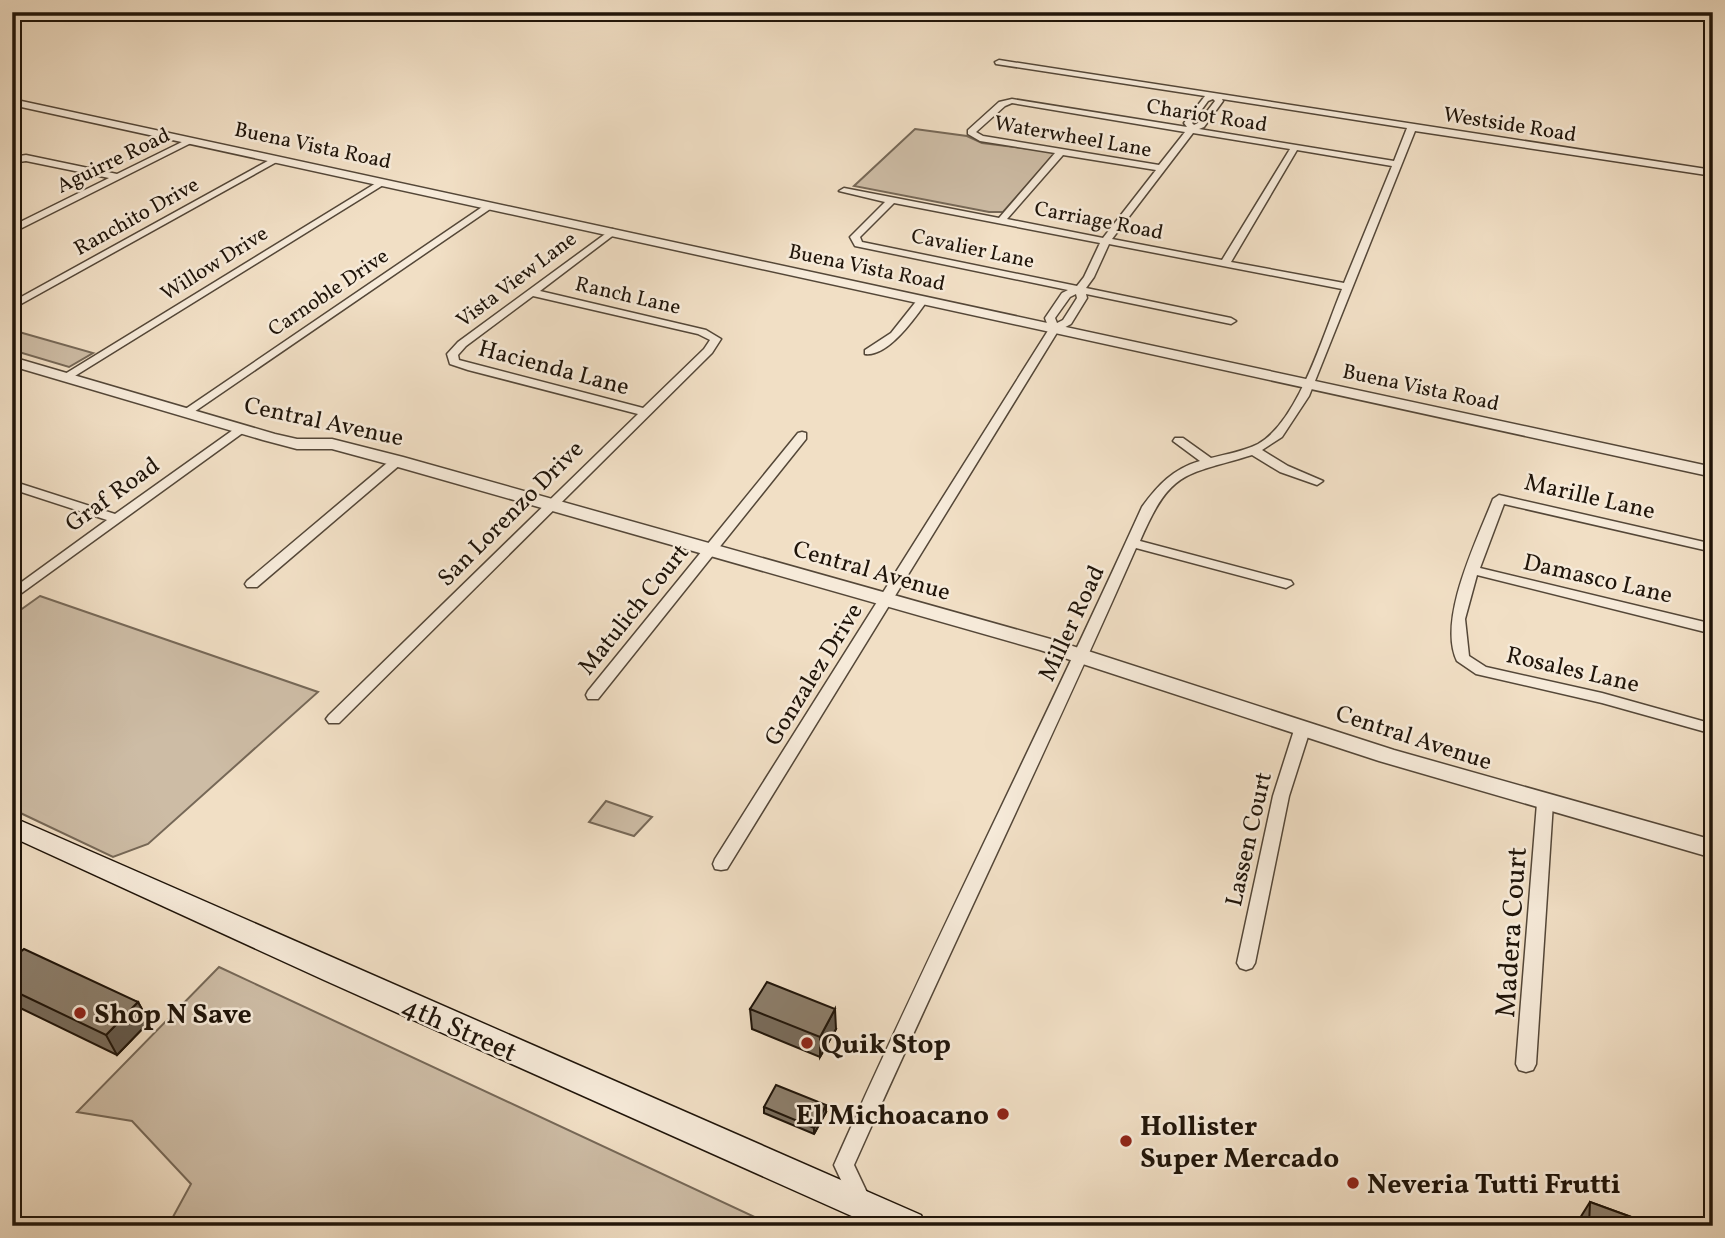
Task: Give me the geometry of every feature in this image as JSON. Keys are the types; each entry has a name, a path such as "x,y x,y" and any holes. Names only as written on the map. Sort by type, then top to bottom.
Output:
{"main road":[{"name":"4th Street","path":"12,826 870,1215 910,1226"}],"street":[{"name":"Westside Road","path":"999,62 1713,173"},
{"name":"Gonzalez Drive","path":"721,864 1054,329 1067,322 1082,298 1080,289 1089,277 1105,242 1159,168 1192,129 1188,123 1205,99 1215,96"},
{"name":"Chariot Road","path":"981,138 971,132 1002,103 1012,101 1397,164"},
{"name":"Buena Vista Road","path":"12,102 1713,472"},
{"name":"Miller Road","path":"870,1215 844,1165 1148,507 1164,484 1180,473 1209,461 1253,450 1275,437 1285,426 1308,384 1411,129 1416,127"},
{"name":"Waterwheel Lane","path":"981,138 1159,168"},
{"name":"Aguirre Road","path":"12,230 191,141"},
{"path":"1225,264 1295,147"},
{"path":"1001,221 1061,152"},
{"path":"12,160 26,158 117,177"},
{"name":"Ranchito Drive","path":"12,306 278,159"},
{"name":"Willow Drive","path":"66,377 384,182"},
{"name":"Carriage Road","path":"844,191 1348,288"},
{"name":"Cavalier Lane","path":"891,201 855,237 858,244 1231,321"},
{"name":"Carnoble Drive","path":"187,412 491,205"},
{"name":"Vista View Lane","path":"454,362 452,354 462,344 612,232"},
{"name":"Ranch Lane","path":"531,292 702,332 716,339"},
{"path":"869,352 888,342 922,301"},
{"name":"San Lorenzo Drive","path":"334,719 708,351 716,339"},
{"name":"Central Avenue","path":"12,361 291,443 332,444 397,461 887,600 1081,657 1545,803 1713,849"},
{"name":"Hacienda Lane","path":"454,362 645,412"},
{"name":"Graf Road","path":"12,596 240,429"},
{"name":"Matulich Court","path":"593,695 802,436"},
{"path":"1179,441 1209,461"},
{"path":"1253,450 1284,468 1317,481"},
{"path":"252,584 397,461"},
{"path":"12,485 116,519"},
{"name":"Marille Lane","path":"1458,619 1472,570 1499,499 1713,548"},
{"path":"1133,543 1286,584"},
{"name":"Damasco Lane","path":"1472,570 1713,629"},
{"name":"Rosales Lane","path":"1458,619 1462,658 1481,671 1566,689 1713,729"},
{"name":"Lassen Court","path":"1246,964 1281,796 1303,727"},
{"name":"Madera Court","path":"1526,1064 1545,803"}],"shaded area":[{"path":"915,129 967,136 982,143 1056,152 1003,212 989,212 854,186"},
{"path":"12,330 93,353 69,367 12,350"},
{"path":"40,596 318,692 148,844 113,857 12,809 12,616"},
{"path":"606,801 652,817 634,836 589,822"},
{"path":"219,967 774,1226 168,1226 191,1184 132,1121 77,1112"}],"building":[{"path":"24,949 138,1002 106,1035 12,990 12,959"},
{"path":"767,982 835,1009 820,1037 750,1009"},
{"name":"Quik Stop","path":"776,1085 826,1105 814,1128 764,1107"},
{"path":"1590,1202 1656,1226 1589,1226"}],"place":[{"name":"Shop N Save","path":"80,1013"},
{"name":"Quik Stop","path":"807,1043"},
{"name":"El Michoacano","path":"1003,1114"},
{"name":"Hollister Super Mercado","path":"1126,1141"},
{"name":"Neveria Tutti Frutti","path":"1353,1183"}]}
